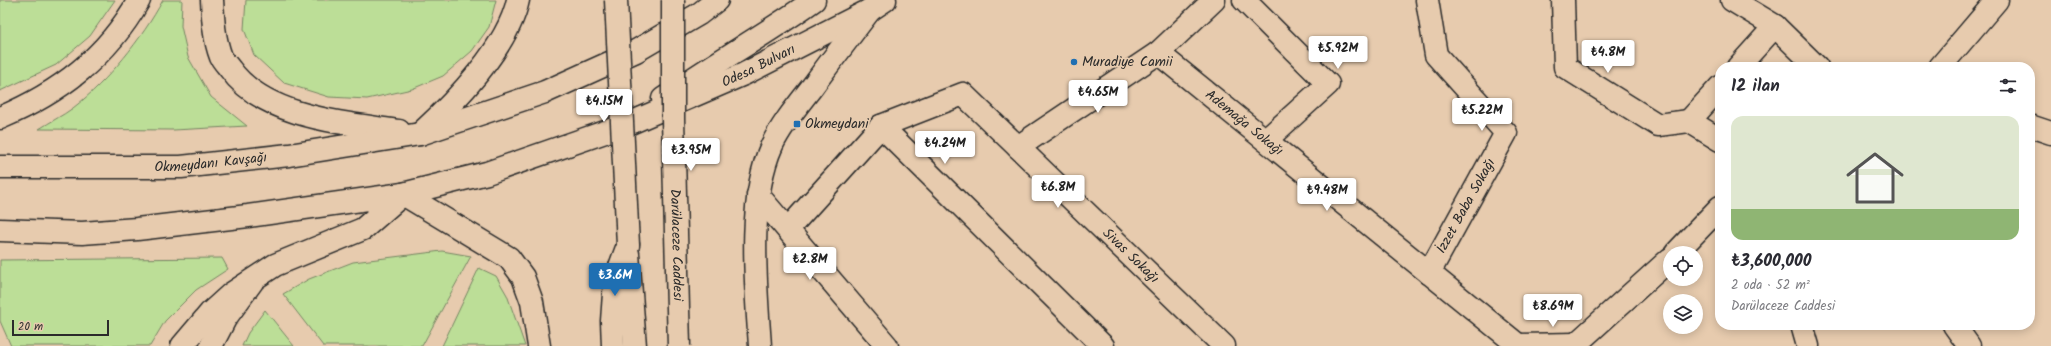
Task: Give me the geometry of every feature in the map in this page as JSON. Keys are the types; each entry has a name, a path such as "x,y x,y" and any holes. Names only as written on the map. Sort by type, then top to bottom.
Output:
{"main road":[{"path":"0,118 31,105 71,80 102,52 139,0"},
{"path":"212,0 215,35 222,58 237,80 265,99 296,112 351,124 420,134 451,103 493,53 510,26 518,0"},
{"path":"616,0 628,245 635,346"},
{"name":"Darülaceze Caddesi","path":"673,0 673,119 679,346"},
{"name":"Okmeydanı Kavşağı","path":"0,168 181,167 289,155 420,134 545,92 636,51 699,14 717,0"},
{"path":"0,230 82,233 137,229 248,216 403,194 487,173 628,124 700,73 779,25 814,0"},
{"path":"1018,147 1158,53 1214,0"},
{"path":"1244,0 1328,84 1266,140"},
{"name":"İzzet Baba Sokağı","path":"1428,0 1436,55 1506,133 1429,272"},
{"path":"1563,0 1565,67 1658,125 1689,121 1715,137"},
{"path":"1732,0 1775,26 1812,62"},
{"path":"1944,62 1997,0"},
{"path":"760,346 756,289 758,195 763,170 772,144 792,112 878,5"},
{"name":"Odesa Bulvarı","path":"628,124 744,74 878,5"},
{"path":"1743,62 1775,26"},
{"name":"Ademağa Sokağı","path":"1158,53 1429,272 1518,346"},
{"path":"1689,121 1715,92"},
{"name":"Sivas Sokağı","path":"881,126 964,94 1224,346"},
{"path":"788,229 881,126 1103,346"},
{"path":"2035,128 2051,133"},
{"path":"182,346 210,313 231,294 253,281 275,265 363,229 403,194"},
{"path":"403,194 509,258 522,277 532,302 539,346"},
{"path":"758,195 887,346"},
{"path":"1683,246 1715,212"},
{"path":"613,346 612,321 615,280 628,245"},
{"path":"1518,346 1578,345 1663,266"},
{"path":"211,346 225,319 253,281"},
{"path":"1803,330 1808,346"},
{"path":"1958,330 1969,346"}],"green space":[{"path":"0,0 115,0 90,36 56,65 0,91"},
{"path":"163,0 182,0 181,26 188,57 211,97 247,126 174,130 39,129 65,114 99,85 135,44 155,15"},
{"path":"246,0 496,0 489,27 472,51 443,76 412,89 367,99 329,97 284,83 254,55 244,29"},
{"path":"442,251 471,256 422,346 323,346 283,294 309,279 353,262"},
{"path":"222,258 228,269 196,290 165,321 150,346 11,346 0,321 0,260"},
{"path":"479,268 496,276 507,295 525,346 442,346"},
{"path":"265,310 294,346 242,346 248,333"}],"place":[{"name":"Muradiye Camii","path":"1074,62"},
{"name":"Okmeydani","path":"797,124"}]}
